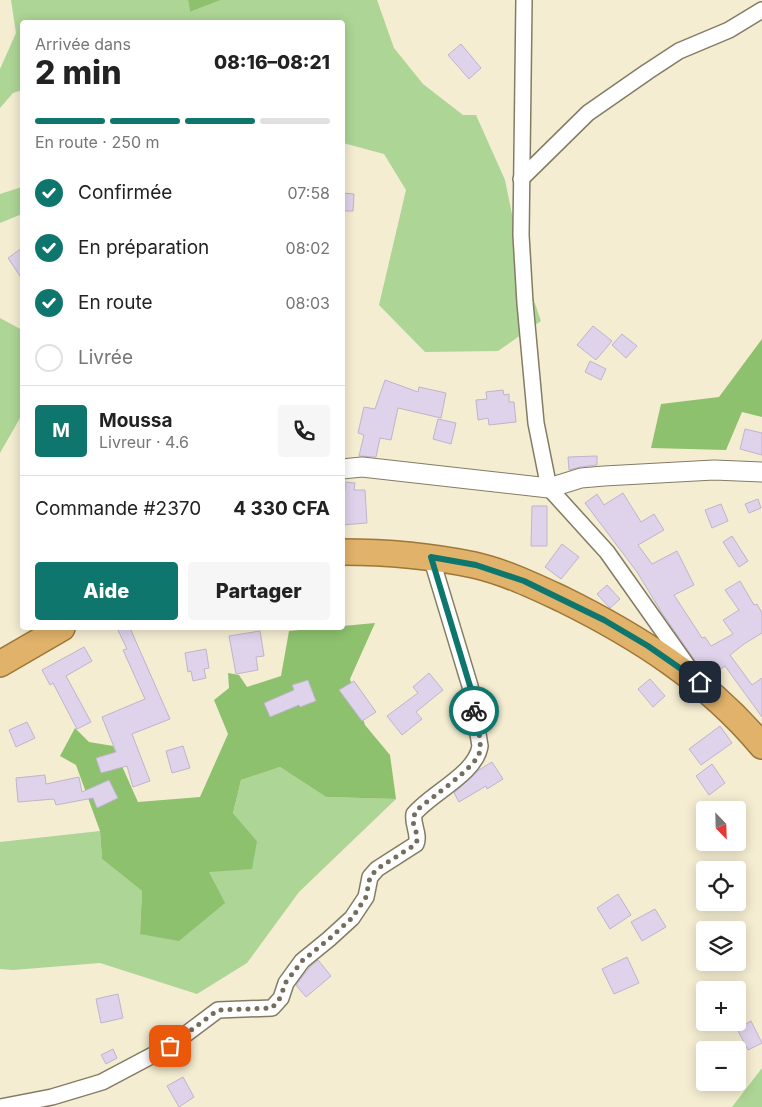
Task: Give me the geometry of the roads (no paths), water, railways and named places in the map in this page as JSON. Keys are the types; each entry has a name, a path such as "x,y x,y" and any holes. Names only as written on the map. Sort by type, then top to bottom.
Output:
{"highway":[{"path":"345,552 381,552 431,557 476,565 524,581 604,620 648,646 700,682 759,739"},
{"path":"0,664 59,630"}],"street":[{"path":"524,0 521,235 536,423 549,488 607,552 700,682"},
{"path":"521,179 588,113 625,87 679,52 728,30 762,10"},
{"path":"345,469 362,467 549,488 580,478 604,476 714,470 762,472"},
{"path":"1,1107 52,1097 102,1082 170,1046 218,1010 272,1008 280,998 286,982 302,961 352,918 366,897 370,877 377,869 416,844 418,839 412,821 414,814 469,767 478,755 480,746 470,686 431,557"}]}
